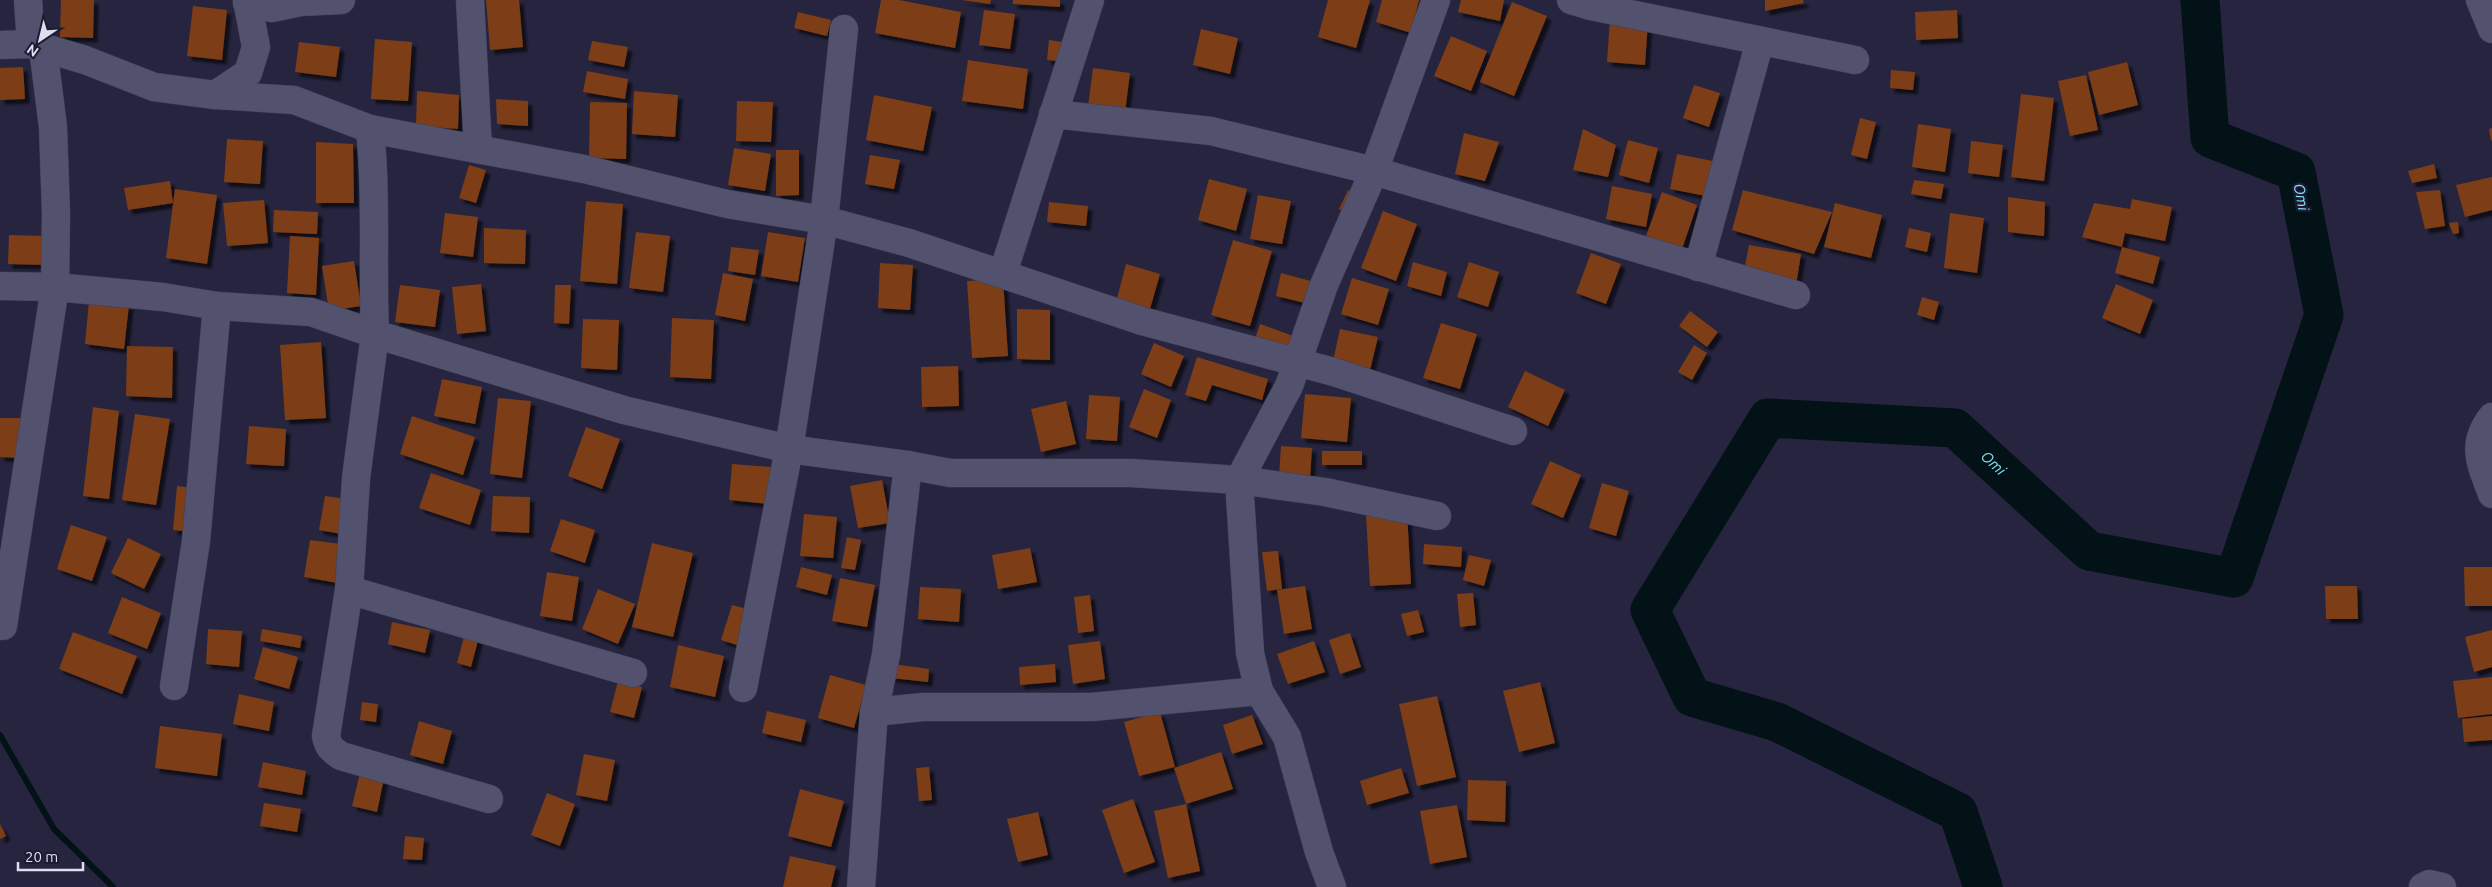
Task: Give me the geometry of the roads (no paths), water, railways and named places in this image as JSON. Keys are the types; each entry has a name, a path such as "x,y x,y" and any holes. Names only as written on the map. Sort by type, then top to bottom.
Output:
{"street":[{"path":"2,626 55,287 56,214 53,127 28,0"},
{"path":"215,96 248,73 256,47 247,2 272,8 301,2 341,0"},
{"path":"470,0 478,149"},
{"path":"1004,273 1090,0"},
{"path":"1332,887 1319,852 1287,737 1259,691 1250,653 1239,480 1289,386 1324,285 1374,171 1436,0"},
{"path":"2480,0 2492,29"},
{"path":"1584,2 1855,60"},
{"path":"743,688 788,449 824,220 844,29"},
{"path":"1698,267 1760,41"},
{"path":"0,45 37,46 85,60 154,87 215,96 294,100 370,129 584,169 727,204 824,220 909,243 1004,273 1142,321 1298,361 1514,431"},
{"path":"1053,114 1211,131 1374,171 1796,295"},
{"path":"370,129 374,175 372,272 375,334 356,478 349,590 326,736 331,750 341,756 489,799"},
{"path":"0,286 55,287 163,297 217,306 311,312 375,334 624,410 788,449 908,465 950,473 1130,473 1239,480 1324,492 1437,516"},
{"path":"174,686 196,541 217,306"},
{"path":"2492,417 2482,430 2479,459 2492,494"},
{"path":"862,887 874,712 886,655 908,465"},
{"path":"349,590 632,673"},
{"path":"874,712 923,707 1092,707 1259,691"},
{"path":"2423,887 2429,884 2442,887"}],"waterway":[{"name":"Omi","path":"1983,887 1958,812 1777,722 1692,697 1650,610 1768,418 1955,428 2089,551 2234,578 2324,315 2296,172 2210,138 2200,0"},
{"path":"0,735 54,829 113,887"}]}
